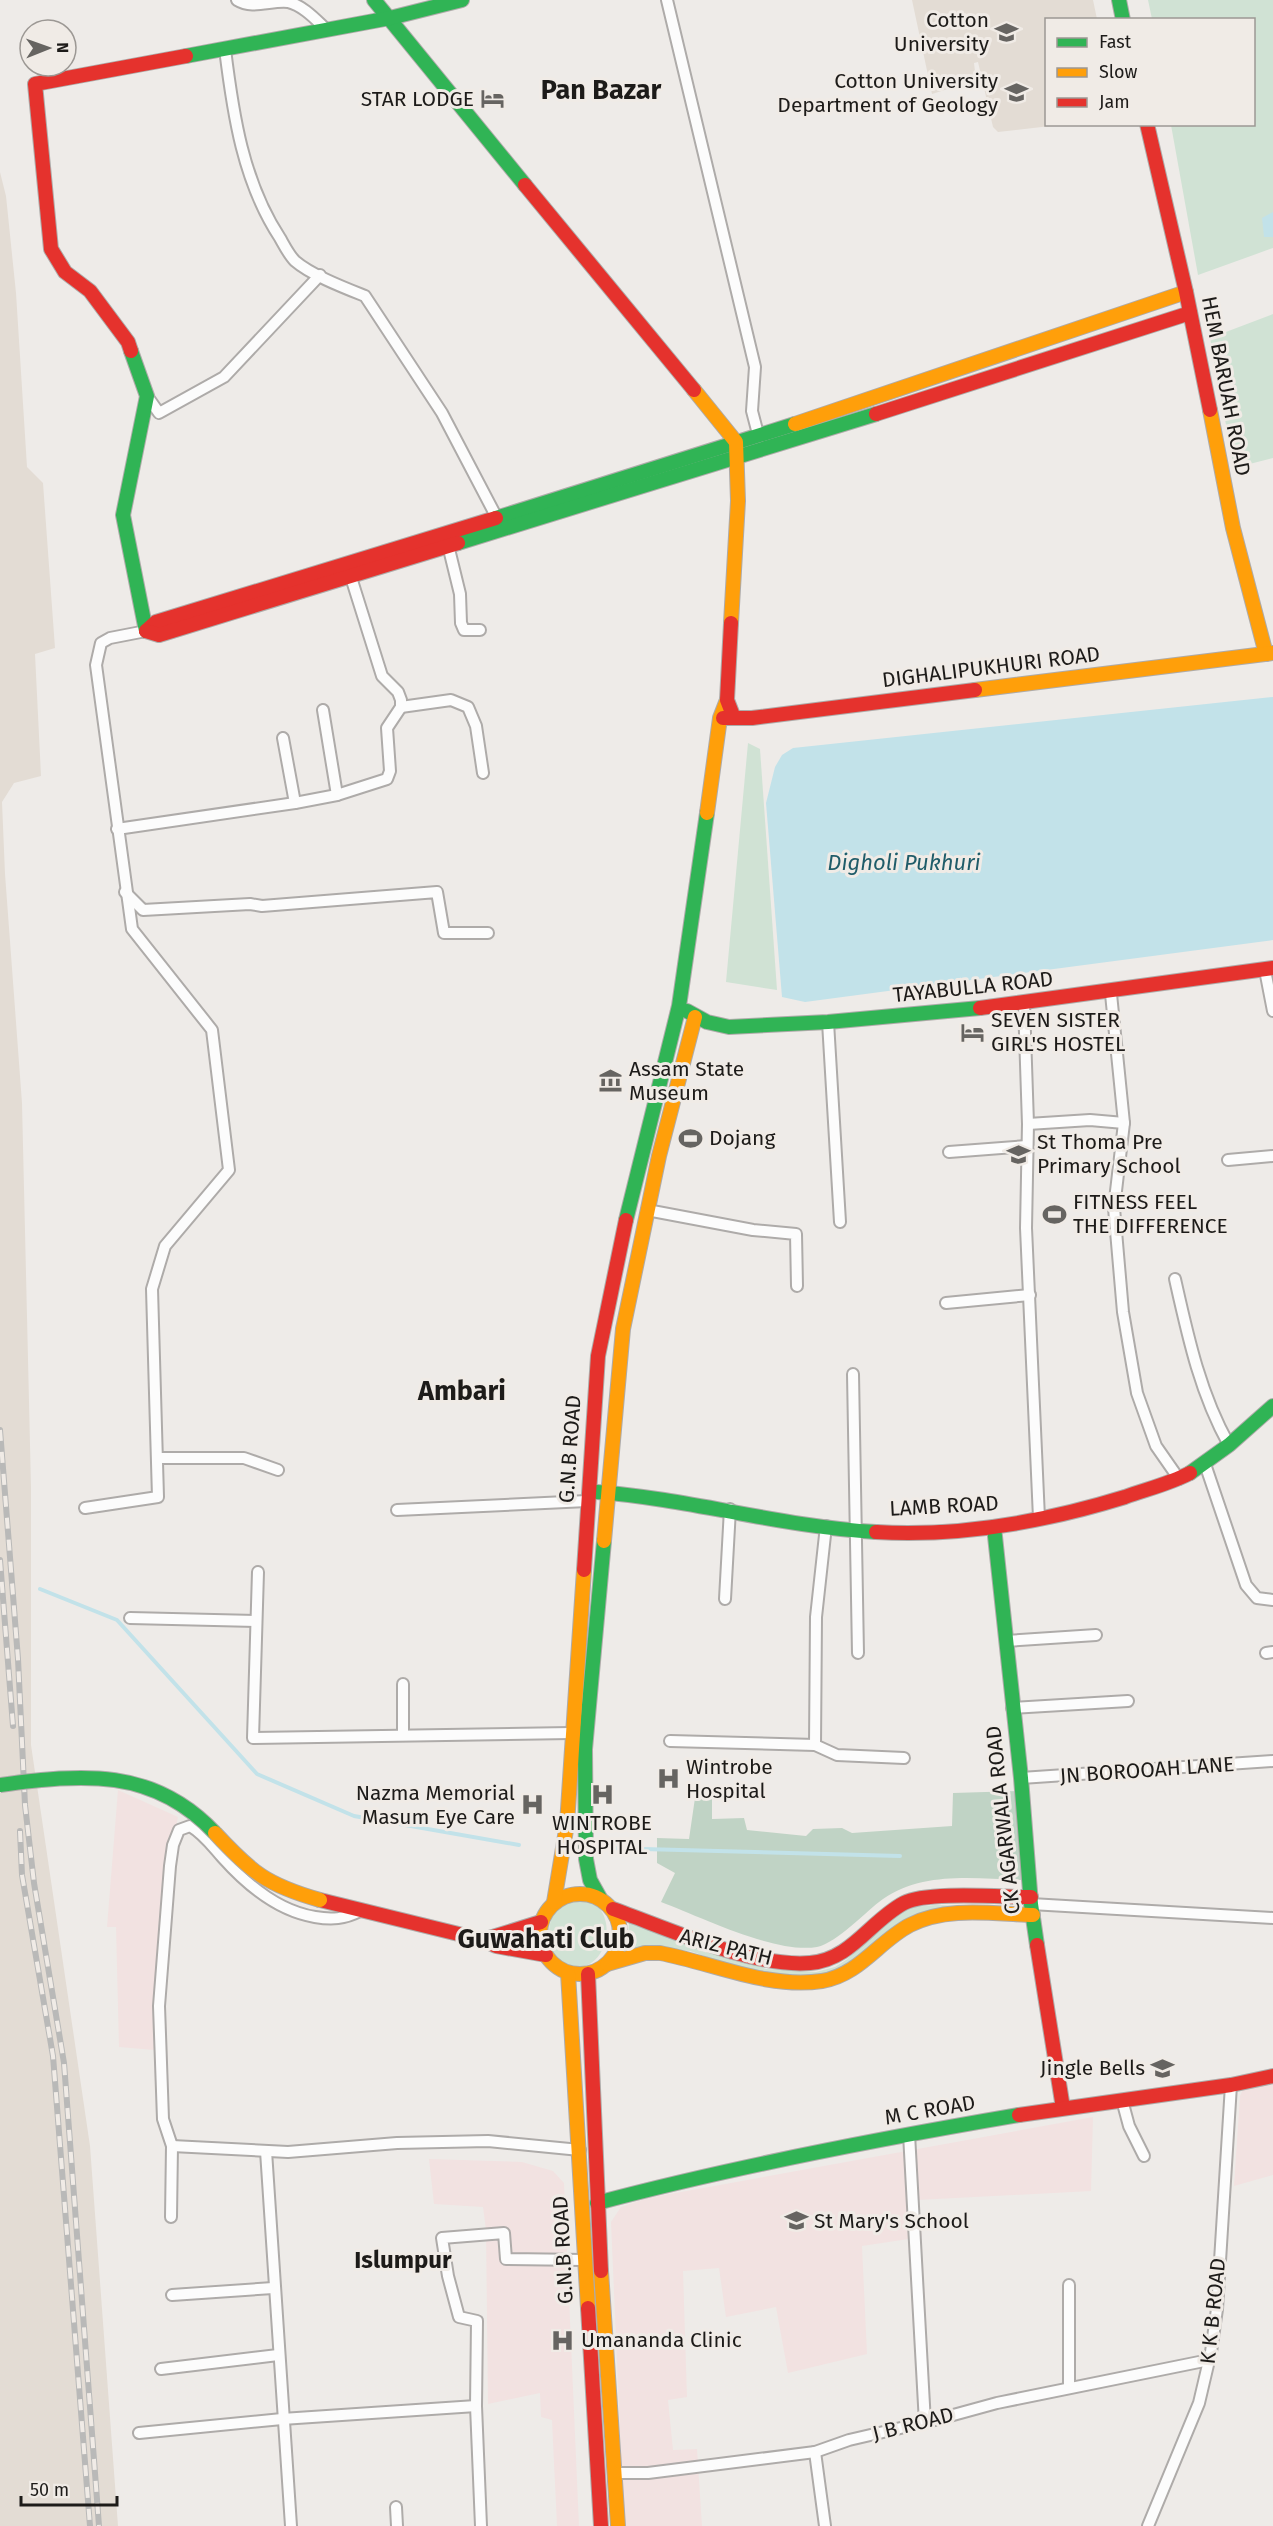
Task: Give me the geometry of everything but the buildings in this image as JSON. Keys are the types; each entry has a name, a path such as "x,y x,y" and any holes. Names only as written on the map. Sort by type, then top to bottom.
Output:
{"street":[{"path":"237,0 254,5 288,2 307,12 327,30"},
{"path":"374,0 736,442"},
{"path":"667,0 681,47 755,367 752,411 758,434"},
{"path":"1119,0 1123,18"},
{"path":"320,275 224,377 159,413 147,396 128,342 90,291 65,272 51,249 35,84 390,18 455,1"},
{"path":"225,49 232,105 246,165 268,220 295,260 320,275 365,296 442,413 497,518"},
{"name":"HEM BARUAH ROAD","path":"1147,126 1190,313 1233,528 1270,654"},
{"path":"349,570 497,518 736,442 1185,292"},
{"path":"85,1508 158,1497 152,1289 165,1246 229,1170 212,1030 132,929 96,675 101,643 110,638 146,631 156,622 448,545 950,391 1190,313"},
{"path":"146,631 123,515 147,396"},
{"name":"G.N.B ROAD","path":"555,1902 564,1847 598,1356 628,1206 679,1006 727,718 738,501 736,442"},
{"path":"448,545 460,594 461,623 464,630 480,630"},
{"path":"117,829 295,803 338,795 387,779 390,771 387,728 401,707 398,692 382,676 349,570"},
{"name":"DIGHALIPUKHURI ROAD","path":"727,718 1270,654"},
{"path":"401,707 451,700 468,707 476,726 483,773"},
{"path":"323,710 338,795"},
{"path":"284,738 295,803"},
{"path":"125,892 143,910 250,904 262,906 437,892 444,933 488,933"},
{"path":"1269,969 1273,1011"},
{"name":"TAYABULLA ROAD","path":"679,1006 695,1017 729,1027 828,1022 1024,1005 1269,969"},
{"path":"1111,994 1124,1123 1114,1209 1123,1312 1137,1393 1156,1446 1179,1479"},
{"path":"1024,1005 1028,1124 1026,1228 1039,1518"},
{"name":"G.N.B ROAD","path":"600,1898 590,1880 586,1858 585,1749 623,1329 647,1210 695,1017"},
{"path":"828,1022 840,1222"},
{"path":"1028,1124 1090,1120 1124,1123"},
{"path":"949,1152 1027,1146"},
{"path":"1228,1160 1273,1156"},
{"path":"647,1210 753,1230 796,1234 797,1286"},
{"path":"1175,1279 1191,1350 1215,1419 1229,1445"},
{"path":"946,1303 1030,1295"},
{"path":"853,1374 858,1531 858,1653"},
{"name":"LAMB ROAD","path":"588,1496 609,1492 698,1502 858,1531 951,1531 994,1527 1087,1510 1179,1479 1205,1464 1273,1406"},
{"path":"157,1458 244,1458 278,1470"},
{"path":"1205,1464 1246,1585 1257,1598 1273,1600"},
{"path":"397,1510 588,1496"},
{"path":"725,1599 730,1509"},
{"path":"815,1745 816,1617 826,1526"},
{"name":"CK AGARWALA ROAD","path":"994,1527 1012,1708 1022,1778 1032,1905 1063,2108"},
{"path":"258,1572 253,1738 572,1733"},
{"path":"130,1618 256,1621"},
{"path":"1006,1641 1096,1635"},
{"path":"403,1684 403,1734"},
{"path":"1012,1708 1128,1701"},
{"path":"670,1741 815,1745 837,1755 904,1758"},
{"name":"JN BOROOAH LANE","path":"1022,1778 1273,1761"},
{"path":"0,1785 87,1775 118,1779 148,1788 196,1815 260,1877 280,1888 360,1911 483,1940 496,1946 546,1955"},
{"path":"171,2217 172,2146 163,2119 159,2006 170,1866 173,1845 179,1830 190,1826 201,1833 230,1866 282,1908 299,1915 338,1919 360,1911"},
{"path":"576,1893 600,1898 613,1909 621,1934 614,1956 607,1964 588,1974 568,1973 557,1967 546,1955 539,1935 541,1922 555,1902 576,1893"},
{"name":"ARIZ PATH","path":"613,1909 753,1956 772,1961 802,1963 828,1960 841,1953 903,1903 916,1899 1032,1905"},
{"path":"1032,1905 1273,1918"},
{"name":"ARIZ PATH","path":"607,1964 645,1953 660,1953 751,1978 821,1982 850,1971 897,1933 930,1917 1032,1905"},
{"path":"483,1940 541,1922"},
{"name":"G.N.B ROAD","path":"568,1973 601,2526"},
{"name":"G.N.B ROAD","path":"588,1974 597,2203 618,2526"},
{"name":"M C ROAD","path":"597,2203 664,2184 909,2134 1063,2108 1231,2085 1273,2076"},
{"name":"K K B ROAD","path":"1148,2526 1196,2412 1209,2360 1217,2309 1231,2085"},
{"path":"1122,2100 1129,2126 1144,2156"},
{"path":"909,2134 925,2422"},
{"path":"172,2146 266,2151 489,2141 580,2150"},
{"path":"266,2151 273,2288 291,2526"},
{"path":"482,2526 476,2406 477,2321 459,2317 448,2276 442,2238 504,2233 506,2259 584,2260"},
{"path":"1069,2284 1069,2387"},
{"path":"172,2295 273,2288"},
{"path":"161,2369 278,2355"},
{"name":"J B ROAD","path":"616,2473 648,2473 815,2452 849,2440 997,2403 1209,2360"},
{"path":"139,2433 282,2419 476,2406"},
{"path":"815,2452 825,2526"},
{"path":"396,2507 397,2526"}],"shaded area":[{"path":"912,0 1093,0 1097,18 1045,18 1045,126 1050,126 998,132 993,127 978,62 974,63 976,80 932,94"},
{"path":"0,172 6,196 16,293 27,467 43,483 55,648 35,654 41,776 14,783 2,802 22,1103 31,1487 31,1745 90,2146 118,2526 0,2526"},
{"path":"118,1790 178,1817 166,1874 154,2050 119,2047 116,1927 107,1927"},
{"path":"1273,2083 1273,2175 1234,2186 1240,2096 1243,2089"},
{"path":"1093,2117 1091,2191 917,2200 922,2237 862,2246 867,2354 788,2373 776,2307 726,2317 719,2268 683,2271 687,2397 668,2400 673,2450 697,2449 702,2526 624,2526 611,2222 621,2207 648,2198"},
{"path":"429,2159 522,2162 553,2171 564,2183 579,2526 557,2526 552,2420 541,2417 540,2393 488,2404 486,2230 483,2207 434,2204"}],"green space":[{"path":"1148,0 1273,0 1273,248 1198,275 1171,126 1255,126 1255,18 1152,18"},
{"path":"1273,314 1273,458 1234,468 1210,338"},
{"path":"748,743 760,749 777,990 726,982"},
{"path":"1019,1791 1025,1880 952,1878 916,1884 883,1899 833,1940 817,1947 800,1948 760,1940 661,1902 675,1873 657,1863 657,1838 689,1839 695,1798 712,1799 712,1819 744,1818 747,1830 806,1836 813,1829 842,1828 852,1833 952,1826 953,1793"},
{"path":"578,1897 594,1903 603,1915 607,1929 605,1944 598,1957 587,1965 574,1967 557,1959 549,1941 549,1931 554,1913 560,1905"},
{"path":"936,1905 1014,1907 936,1911 836,1972 808,1978 748,1971 690,1951 655,1948 627,1951 629,1923 625,1915 766,1969 816,1972 835,1967 846,1960 897,1914 912,1907"}],"water":[{"path":"1273,212 1273,237 1264,237 1262,218"},
{"name":"Digholi Pukhuri","path":"1273,697 1273,940 805,1002 782,997 766,803 775,767 782,755 793,748"}],"waterway":[{"path":"40,1589 117,1620 257,1774 354,1816 519,1845"},
{"path":"606,1848 900,1856"}],"railway":[{"path":"0,1430 18,1659 25,1805 34,1883 64,2063 99,2526"},
{"path":"0,1560 13,1726"},
{"path":"20,1831 22,1875 53,2056 90,2526"}],"traffic: fast":[{"path":"374,0 525,185"},
{"path":"186,56 390,18 462,0"},
{"path":"1119,0 1123,18"},
{"path":"131,351 147,396 123,515 146,631"},
{"path":"458,543 876,414"},
{"path":"496,518 795,424"},
{"path":"626,1220 679,1006 707,813"},
{"path":"687,1011 707,1022 729,1027 828,1022 980,1008"},
{"path":"1190,1473 1229,1445 1273,1406"},
{"path":"597,1492 667,1500 806,1525 876,1532"},
{"path":"994,1527 1037,1945"},
{"path":"600,1898 590,1880 586,1859 585,1749 604,1541"},
{"path":"0,1785 59,1779 115,1780 141,1786 167,1796 191,1812 215,1833"},
{"path":"597,2203 807,2154 1019,2115"}],"traffic: slow":[{"path":"795,424 1186,292"},
{"path":"694,390 736,442 738,501 731,623"},
{"path":"1210,410 1233,528 1266,654"},
{"path":"975,690 1273,653"},
{"path":"707,813 720,718 727,700"},
{"path":"604,1541 623,1329 659,1156 695,1017"},
{"path":"554,1902 567,1824 584,1570"},
{"path":"215,1833 262,1876 286,1889 320,1900"},
{"path":"572,1894 588,1894 609,1905 620,1926 620,1934 620,1942 609,1963 588,1974 572,1974 558,1968 546,1956 540,1942 540,1926 546,1912 558,1900 572,1894"},
{"path":"607,1964 645,1953 660,1953 761,1978 801,1983 822,1981 847,1972 899,1932 924,1919 970,1912 1033,1915"},
{"path":"568,1973 588,2308"},
{"path":"601,2271 618,2526"}],"traffic: jam":[{"path":"131,351 128,342 90,291 65,272 51,249 35,84 186,56"},
{"path":"1147,126 1186,292 1210,410"},
{"path":"525,185 694,390"},
{"path":"876,414 1190,313"},
{"path":"146,631 156,622 496,518"},
{"path":"146,631 159,635 458,543"},
{"path":"731,623 727,700 734,718"},
{"path":"723,718 752,718 975,690"},
{"path":"980,1008 1273,968"},
{"path":"584,1570 598,1356 626,1220"},
{"path":"876,1532 939,1532 1002,1526 1094,1506 1190,1473"},
{"path":"613,1909 737,1953 787,1963 810,1963 837,1955 860,1939 892,1911 915,1899 947,1896 1031,1897"},
{"path":"320,1900 483,1940 496,1946 546,1955"},
{"path":"483,1940 541,1922"},
{"path":"1037,1945 1063,2108"},
{"path":"588,1974 601,2271"},
{"path":"1019,2115 1231,2085 1273,2076"},
{"path":"588,2308 601,2526"}],"place":[{"name":"Cotton University","path":"1007,32"},
{"name":"Cotton University Department of Geology","path":"1016,93"},
{"name":"STAR LODGE","path":"492,99"},
{"name":"SEVEN SISTER GIRL'S HOSTEL","path":"973,1032"},
{"name":"Assam State Museum","path":"611,1081"},
{"name":"Dojang","path":"691,1138"},
{"name":"St Thoma Pre Primary School","path":"1019,1154"},
{"name":"FITNESS FEEL THE DIFFERENCE","path":"1055,1214"},
{"name":"Wintrobe Hospital","path":"668,1779"},
{"name":"WINTROBE HOSPITAL","path":"602,1795"},
{"name":"Nazma Memorial Masum Eye Care","path":"533,1805"},
{"name":"Jingle Bells","path":"1163,2068"},
{"name":"St Mary's School","path":"796,2221"},
{"name":"Umananda Clinic","path":"563,2340"}],"district":[{"name":"Pan Bazar","path":"601,90"},
{"name":"Ambari","path":"462,1391"},
{"name":"Guwahati Club","path":"546,1939"},
{"name":"Islumpur","path":"403,2260"}]}
